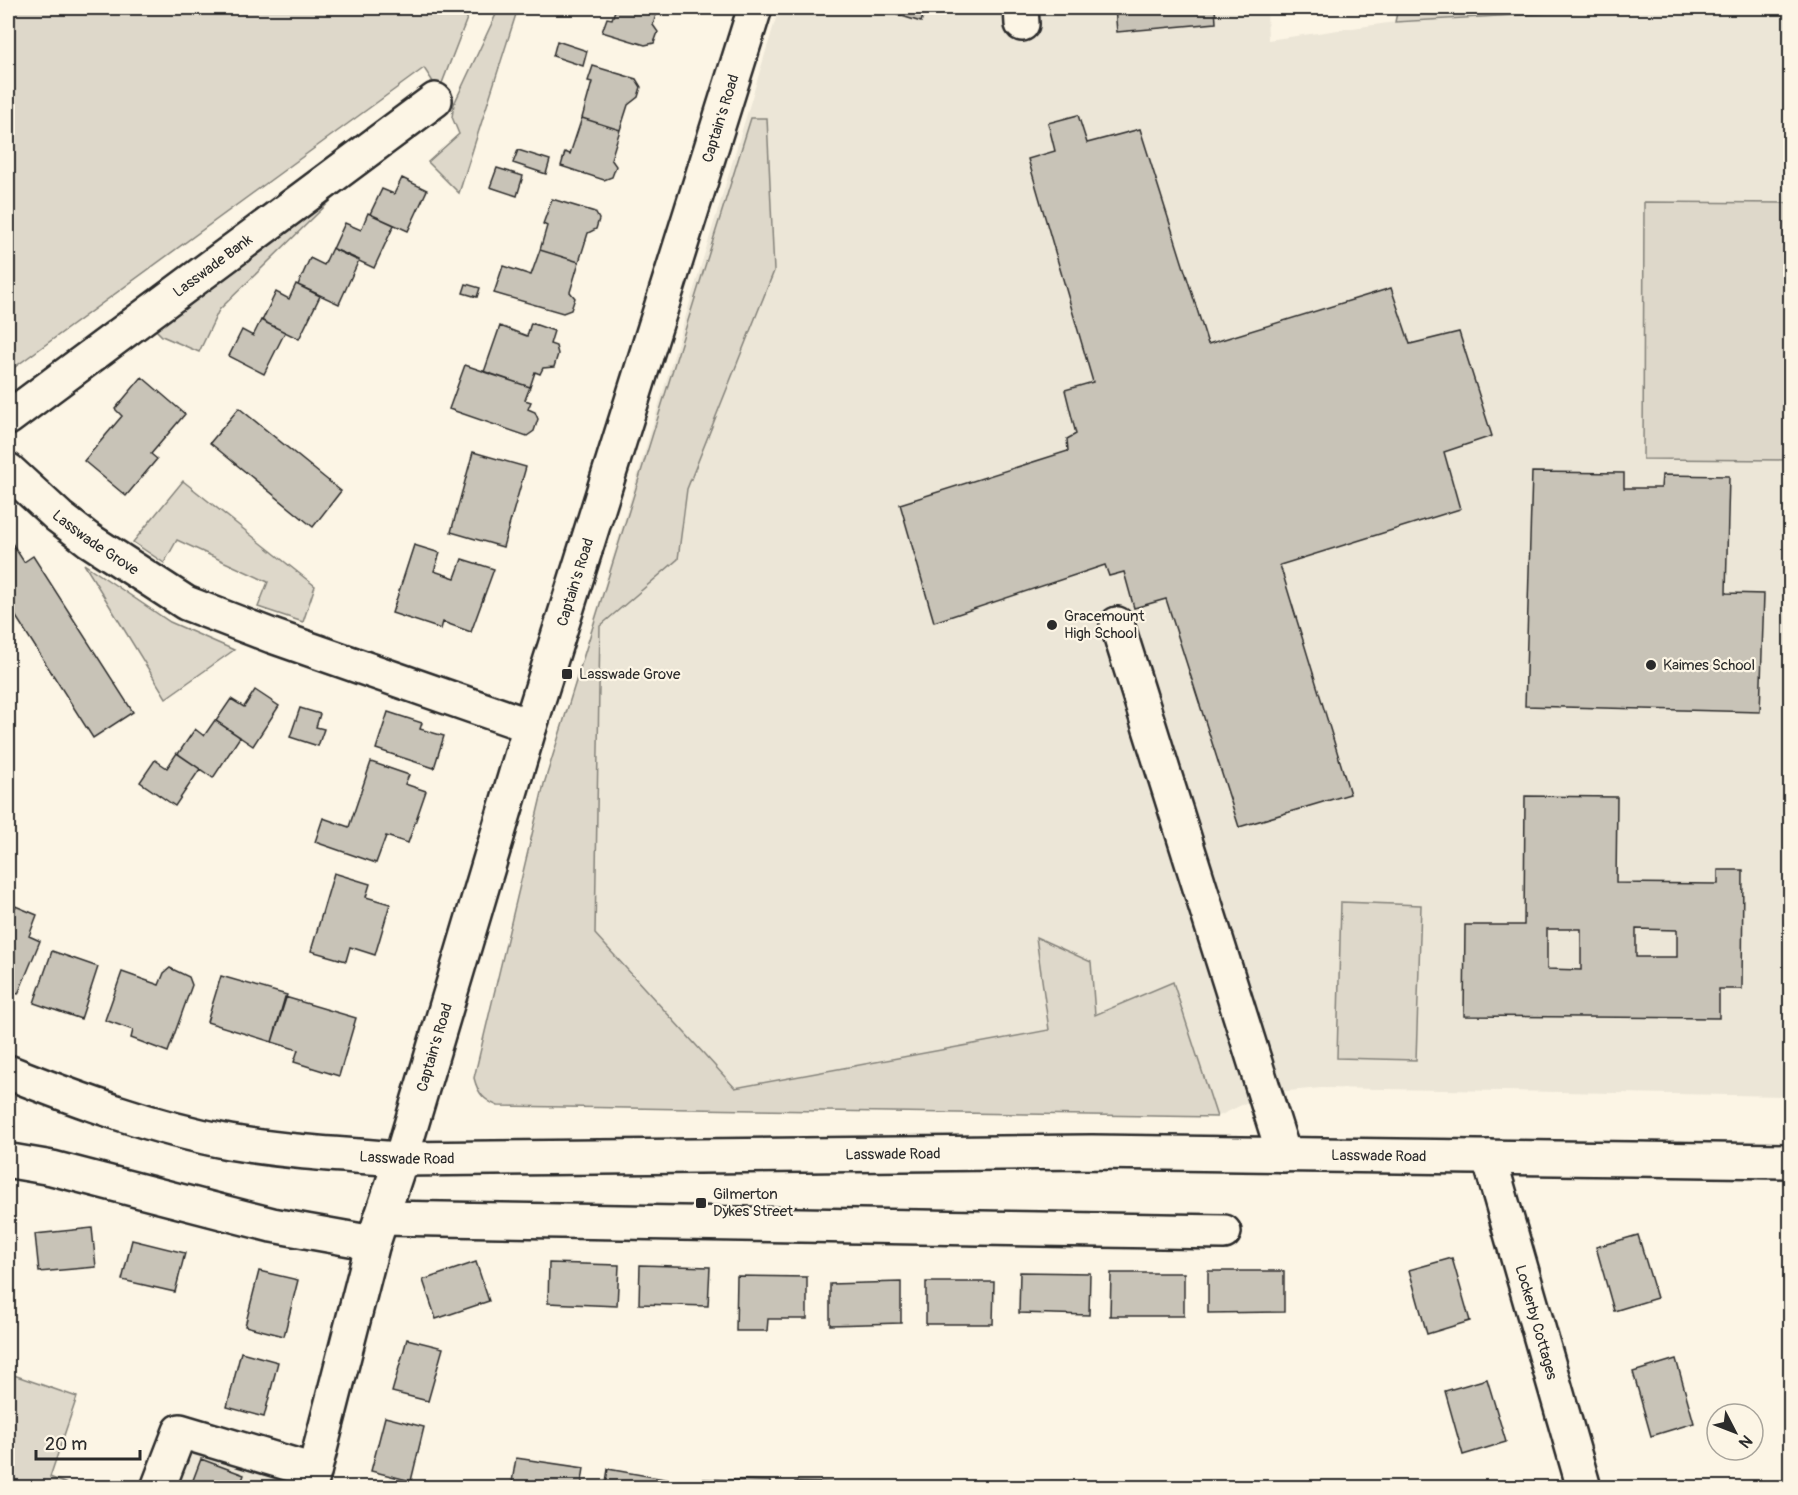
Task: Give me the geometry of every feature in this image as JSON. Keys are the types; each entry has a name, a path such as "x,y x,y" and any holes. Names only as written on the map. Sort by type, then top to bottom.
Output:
{"street":[{"name":"Captain's Road","path":"401,1159 530,726 755,8"},
{"name":"Lasswade Bank","path":"8,418 429,115"},
{"name":"Lasswade Grove","path":"8,470 59,517 89,540 186,603 272,636 530,726"},
{"path":"1117,624 1284,1155"},
{"name":"Lasswade Road","path":"8,1072 165,1126 228,1142 295,1151 401,1159 1092,1152 1791,1161"},
{"name":"Lockerby Cottages","path":"1489,1157 1584,1488"},
{"path":"158,1488 180,1431 312,1479 377,1231 401,1159"},
{"path":"11,1161 52,1168 272,1225 377,1231 1224,1232"}],"shaded area":[{"path":"8,8 471,8 439,91 424,68 8,372"},
{"path":"499,8 518,8 459,193 428,162 459,134 452,117 454,104"},
{"name":"Gracemount High School","path":"779,8 1267,8 1268,40 1395,22 1637,8 1790,8 1790,1096 1321,1088 1266,1093 1217,1117 599,1108 544,784"},
{"path":"1398,8 1637,8 1395,22"},
{"path":"751,118 767,118 774,271 687,489 678,559 600,626 595,934 735,1088 1049,1030 1036,937 1091,962 1095,1015 1173,982 1217,1117 498,1106 485,1099 477,1088 474,1078 544,784"},
{"path":"361,171 219,310 199,352 162,336 155,329"},
{"path":"1644,202 1790,203 1790,460 1643,459"},
{"path":"183,481 315,586 303,622 258,607 268,582 177,540 164,563 133,542"},
{"path":"84,564 170,622 234,650 166,698"},
{"path":"1341,902 1421,905 1416,1060 1337,1058"},
{"path":"8,1373 77,1397 50,1477 74,1487 8,1487"},
{"path":"178,1421 305,1460 296,1487 152,1488"}],"building":[{"path":"616,8 658,8 653,25 658,32 654,43 645,45 602,32 607,18 612,19"},
{"path":"876,8 926,8 921,22"},
{"path":"1115,8 1215,8 1216,23 1117,32"},
{"path":"557,41 587,51 583,66 553,56"},
{"path":"593,66 636,79 641,87 638,97 628,105 620,130 582,118 592,82 588,81"},
{"name":"Gracemount High School","path":"1078,115 1087,143 1140,129 1208,344 1391,288 1410,344 1459,332 1492,436 1444,452 1460,509 1280,565 1350,794 1239,827 1166,599 1134,608 1124,572 1109,576 1105,565 934,622 900,504 1068,451 1067,439 1076,434 1065,390 1093,382 1028,159 1055,151 1048,123"},
{"path":"582,118 620,130 611,159 616,166 612,177 604,180 561,166 565,152 570,154"},
{"path":"518,150 550,160 546,174 513,163"},
{"path":"497,168 523,176 517,196 490,187"},
{"path":"402,178 427,190 408,231 370,214 382,189 394,194"},
{"path":"552,199 595,212 599,219 596,229 588,233 579,262 540,250 547,226 543,224"},
{"path":"368,213 394,225 374,268 333,249 345,223 361,230"},
{"path":"332,248 359,260 339,304 298,285 310,258 324,265"},
{"path":"540,250 579,262 570,292 575,298 571,310 563,313 494,293 503,266 531,275"},
{"path":"296,284 320,296 299,339 262,321 276,292 289,299"},
{"path":"466,284 480,288 477,297 463,293"},
{"path":"261,320 285,332 264,374 229,356 242,330 253,336"},
{"path":"531,323 554,331 550,344 556,346 558,354 554,367 543,368 540,374 535,372 530,387 484,372 500,326 527,336"},
{"path":"465,365 530,387 525,400 531,402 528,409 535,412 538,419 534,431 527,436 449,409"},
{"path":"142,377 185,414 151,454 157,459 126,496 84,461 122,416 115,409"},
{"path":"239,408 341,491 313,527 210,443"},
{"path":"473,452 526,467 503,547 451,532"},
{"path":"1532,472 1624,473 1624,488 1661,488 1662,475 1729,476 1726,593 1764,594 1760,712 1525,706"},
{"path":"8,537 24,562 33,556 133,712 93,738 8,604"},
{"path":"414,545 440,553 434,571 455,578 462,559 494,569 471,632 443,622 441,629 392,613"},
{"path":"255,690 279,706 253,746 216,721 231,699 244,707"},
{"path":"300,708 320,714 316,727 324,729 318,746 290,737"},
{"path":"388,712 422,723 420,729 444,736 434,768 376,749"},
{"path":"215,720 240,737 213,778 178,754 195,729 204,736"},
{"path":"177,753 200,769 175,806 140,782 155,760 167,768"},
{"path":"371,762 409,775 405,784 426,791 408,843 386,836 376,863 315,842 323,818 349,827"},
{"path":"1525,796 1617,797 1616,883 1718,884 1718,870 1743,870 1742,989 1719,989 1719,1018 1464,1016 1465,925 1524,925","holes":["1547,929 1581,929 1581,970 1547,969","1636,929 1677,930 1677,957 1636,957"]},
{"path":"334,873 370,884 366,897 390,904 375,955 350,947 346,961 311,951"},
{"path":"8,903 37,915 29,936 40,941 18,994 8,989"},
{"path":"52,951 98,967 81,1019 34,1003"},
{"path":"170,968 189,977 192,985 168,1052 131,1038 133,1030 105,1020 122,972 159,985 164,973"},
{"path":"221,976 287,995 272,1042 207,1022"},
{"path":"285,997 356,1018 339,1076 294,1062 298,1050 272,1042"},
{"path":"92,1228 96,1267 39,1272 35,1234"},
{"path":"1638,1235 1657,1298 1614,1311 1596,1247"},
{"path":"132,1240 185,1253 175,1292 122,1280"},
{"path":"1452,1258 1470,1321 1427,1334 1409,1270"},
{"path":"476,1262 489,1301 436,1319 423,1280"},
{"path":"549,1263 619,1265 617,1306 548,1303"},
{"path":"640,1265 710,1267 708,1306 639,1304"},
{"path":"259,1271 298,1280 284,1336 245,1326"},
{"path":"1208,1271 1284,1271 1284,1312 1208,1313"},
{"path":"1020,1272 1090,1273 1089,1315 1019,1313"},
{"path":"1111,1273 1184,1273 1184,1316 1110,1316"},
{"path":"737,1276 807,1277 807,1319 768,1319 767,1331 736,1331"},
{"path":"901,1282 901,1323 830,1325 830,1284"},
{"path":"926,1282 994,1282 993,1324 926,1324"},
{"path":"407,1339 443,1348 428,1401 392,1392"},
{"path":"241,1352 278,1362 264,1417 227,1407"},
{"path":"1676,1359 1694,1423 1651,1436 1633,1372"},
{"path":"1487,1379 1506,1442 1463,1455 1445,1391"},
{"path":"385,1417 424,1427 411,1481 371,1471"},
{"path":"516,1458 584,1468 581,1488 511,1488"},
{"path":"201,1459 244,1475 239,1488 190,1488"},
{"path":"608,1469 676,1481 675,1488 605,1488"},
{"path":"701,1479 770,1481 770,1488 701,1488"},
{"path":"1051,1481 1123,1483 1123,1488 1051,1488"},
{"path":"795,1482 852,1483 852,1488 795,1488"},
{"path":"875,1482 933,1484 932,1488 874,1488"},
{"path":"1146,1483 1215,1486 1146,1488"},
{"path":"956,1484 1025,1485 1025,1488 956,1488"}],"place":[{"name":"Gracemount High School","path":"1052,625"},
{"name":"Kaimes School","path":"1651,665"},
{"name":"Lasswade Grove","path":"567,674"},
{"name":"Gilmerton Dykes Street","path":"701,1203"}]}
